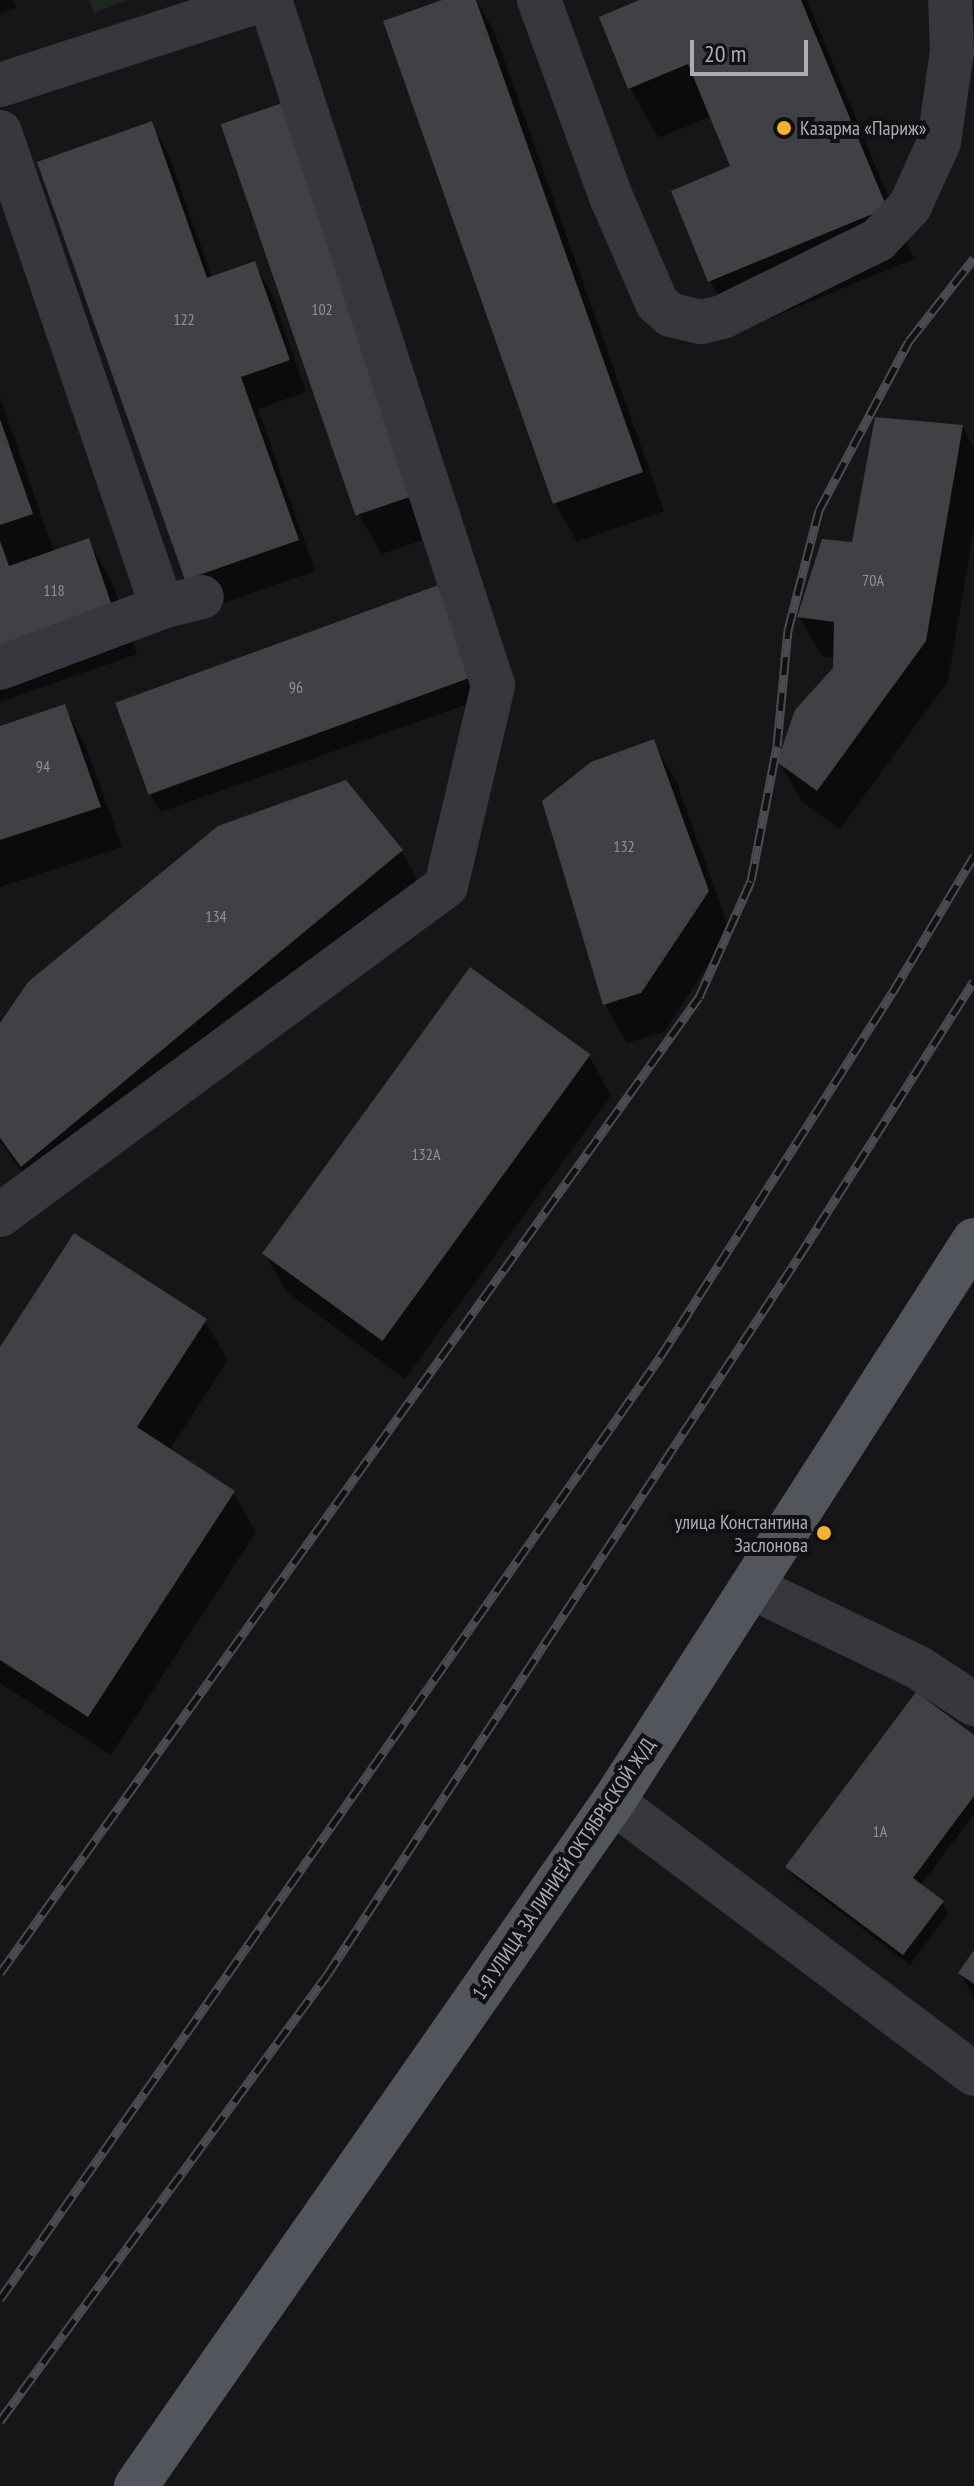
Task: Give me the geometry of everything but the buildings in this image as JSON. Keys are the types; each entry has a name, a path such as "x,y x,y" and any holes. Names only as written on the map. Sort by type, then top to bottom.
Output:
{"main road":[{"name":"1-Я УЛИЦА ЗА ЛИНИЕЙ ОКТЯБРЬСКОЙ Ж/Д","path":"136,2486 613,1802 974,1240"}],"street":[{"path":"0,85 261,0"},
{"path":"0,1215 446,886 493,685 270,0"},
{"path":"539,0 612,199 657,303 671,315 701,322 722,317 878,240 910,206 939,142 963,46 950,0"},
{"path":"0,132 182,602 0,668"},
{"path":"751,1587 919,1668 974,1704"},
{"path":"613,1802 974,2074"}],"shaded area":[{"path":"89,0 128,0 94,13"}],"railway":[{"path":"0,1973 699,997 751,881 777,746 788,630 819,510 909,341 974,258"},
{"path":"0,2299 660,1357 892,993 974,856"},
{"path":"0,2421 327,1975 798,1258 974,981"}],"place":[{"name":"Казарма «Париж»","path":"784,128"},
{"name":"улица Константина Заслонова","path":"824,1533"}]}
